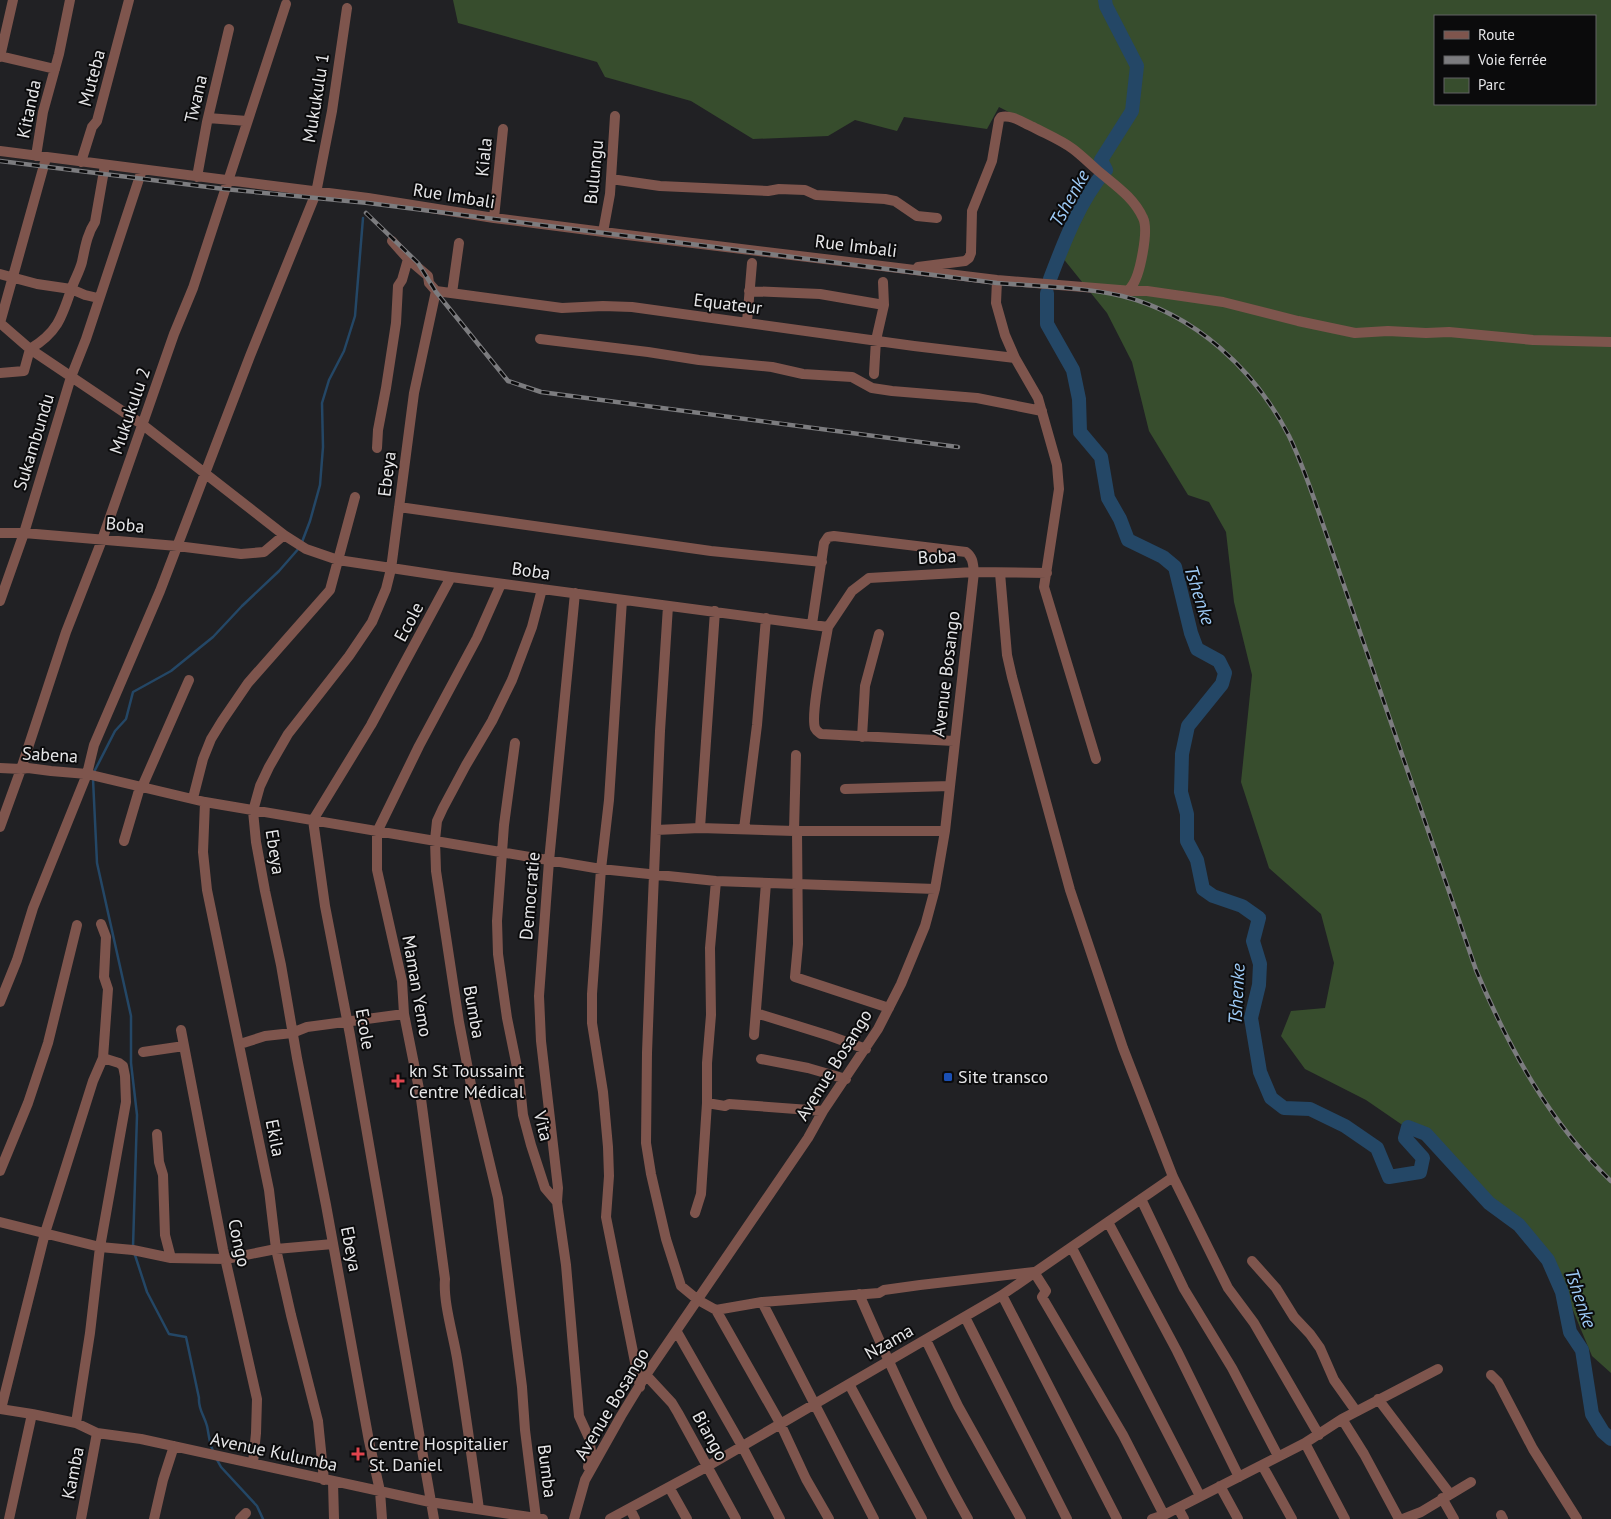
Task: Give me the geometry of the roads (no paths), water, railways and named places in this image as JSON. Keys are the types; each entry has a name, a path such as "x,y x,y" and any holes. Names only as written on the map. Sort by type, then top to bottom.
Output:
{"street":[{"path":"13,0 0,56 54,69"},
{"name":"Kitanda","path":"0,323 14,277 41,157 43,112 59,54 70,0"},
{"name":"Muteba","path":"81,162 92,127 98,121 130,0"},
{"name":"Mukukulu 2","path":"0,826 21,770 66,632 102,540 174,334 193,288 224,189 229,180 246,121 286,4"},
{"name":"Mukukulu 1","path":"0,1002 17,960 33,908 92,774 94,745 107,711 160,591 204,473 316,193 332,111 347,8"},
{"name":"Twana","path":"197,177 208,118 229,29"},
{"name":"Bulungu","path":"602,232 610,194 615,116"},
{"path":"904,269 965,261 969,258 971,253 972,210 992,161 999,120 1001,117 1010,116 1072,148 1112,181 1135,204 1146,227 1138,274 1135,283 1131,287 1132,291"},
{"path":"208,118 246,121"},
{"name":"Kiala","path":"494,218 503,129"},
{"name":"Rue Imbali","path":"0,151 316,193 368,198 494,218 904,269"},
{"path":"0,373 24,371 30,349 45,340 67,305 71,289 82,263 90,229 95,222 105,166"},
{"name":"Sukambundu","path":"0,601 24,533 71,377 86,339 98,298 142,170"},
{"path":"611,179 660,186 768,191 779,189 805,190 816,195 877,198 895,201 917,216 937,218"},
{"path":"392,241 408,259 428,276 429,283 436,291"},
{"path":"452,292 459,243"},
{"path":"377,448 378,430 396,323 398,286 402,280 408,259"},
{"path":"747,322 752,263"},
{"path":"904,269 997,280 1147,291 1223,302 1355,333 1388,331 1426,334 1449,332 1533,340 1611,342"},
{"path":"0,274 37,284 71,289 98,298"},
{"path":"997,280 996,303 1000,318 1015,358 1038,398 1057,465 1059,489 1044,587 1096,760"},
{"path":"874,374 876,340 884,305 883,282"},
{"name":"Equateur","path":"436,291 562,308 632,307 1015,358"},
{"name":"Ebeya","path":"382,1519 380,1491 256,842 252,811 260,786 288,734 324,690 372,622 386,589 391,569 400,507 414,393 436,291"},
{"path":"750,291 805,293 884,305"},
{"path":"0,323 30,349 143,425 225,491 248,506 284,535"},
{"path":"540,339 699,360 772,367 804,374 852,377 872,388 977,398 1042,411"},
{"path":"193,798 203,759 211,739 222,720 248,683 330,590 355,497"},
{"path":"400,507 711,551 822,562"},
{"name":"Boba","path":"0,533 24,533 177,546 225,553 264,552 284,535 306,549 338,560 391,569 828,627 852,591 869,578 974,572 1047,573"},
{"path":"812,624 824,543 828,537 834,536 966,552 973,560 974,572"},
{"name":"Avenue Bosango","path":"574,1519 585,1480 646,1375 808,1138 823,1111 866,1049 901,984 925,926 935,889 945,831 974,572"},
{"path":"1000,572 1007,655 1070,890 1123,1048 1174,1177 1228,1288 1254,1323 1319,1435"},
{"name":"Ecole","path":"434,1519 367,1140 348,1021 325,906 313,820 375,717 451,577"},
{"name":"Maman Yemo","path":"479,1509 469,1430 444,1293 445,1279 421,1099 404,1014 402,981 377,870 377,832 419,746 477,638 501,584"},
{"name":"Bumba","path":"540,1519 527,1448 520,1368 498,1198 471,1086 459,1022 436,871 435,840 437,820 492,721 512,680 532,628 542,589"},
{"name":"Democratie","path":"557,1202 558,1188 541,1041 539,996 549,861 575,593"},
{"path":"622,600 608,815 592,994 592,1023 603,1092 608,1147 609,1176 606,1217 640,1387"},
{"path":"668,606 660,731 647,1053 648,1159 666,1239 680,1286 698,1300 716,1310 780,1423 806,1479 829,1519"},
{"path":"700,828 714,612"},
{"path":"744,829 758,724 766,618"},
{"path":"828,627 816,699 816,731 821,734 862,737 954,741"},
{"path":"862,737 865,686 879,634"},
{"path":"124,841 141,787 189,680"},
{"name":"Vita","path":"515,743 506,797 497,939 507,1018 530,1146 545,1188 557,1202 566,1265 579,1416 589,1438 591,1451 585,1480"},
{"path":"796,754 798,944 795,977 889,1008"},
{"name":"Sabena","path":"0,768 21,770 28,768 92,774 205,802 252,811 602,869 716,881 935,889"},
{"path":"846,789 950,786"},
{"name":"Ekila","path":"205,802 203,852 207,890 269,1190 276,1249 318,1421 334,1519"},
{"path":"656,830 700,828 796,831 945,831"},
{"path":"695,1213 701,1194 707,1103 707,1064 711,1015 710,948 716,881"},
{"path":"754,1035 766,883"},
{"path":"0,1409 45,1233 93,1081 103,1058 108,989 104,977 106,937 101,924"},
{"path":"0,1171 28,1103 48,1043 77,925"},
{"path":"756,1013 866,1049"},
{"path":"240,1044 265,1036 292,1033 307,1027 404,1014"},
{"name":"Congo","path":"181,1030 226,1259 257,1399 253,1463"},
{"path":"143,1052 184,1046"},
{"path":"76,1423 90,1333 100,1247 126,1102 123,1066 103,1058"},
{"path":"762,1059 808,1068 846,1079"},
{"path":"707,1103 725,1106 729,1104 823,1111"},
{"path":"157,1134 159,1162 163,1175 165,1235 171,1258"},
{"name":"Nzama","path":"610,1519 708,1466 1002,1295 1174,1177"},
{"path":"1141,1199 1184,1289 1232,1368 1278,1456"},
{"path":"0,1222 100,1247 133,1250 171,1258 226,1259 276,1249 333,1244"},
{"path":"1108,1222 1177,1351 1238,1477"},
{"path":"1072,1248 1200,1496"},
{"path":"1252,1261 1276,1288 1294,1317 1320,1348 1334,1380 1356,1411"},
{"path":"716,1310 762,1302 879,1293 884,1290 920,1285 1034,1272 1046,1291 1042,1297 1123,1435 1164,1515"},
{"path":"859,1294 888,1361 968,1519"},
{"path":"1002,1295 1117,1519"},
{"path":"762,1302 874,1519"},
{"path":"965,1317 1067,1519"},
{"path":"677,1332 742,1446 780,1519"},
{"path":"926,1340 958,1406 1021,1519"},
{"path":"1152,1519 1164,1515 1305,1443 1356,1411 1438,1369"},
{"name":"Biango","path":"646,1375 672,1403 736,1519"},
{"path":"1491,1375 1498,1382 1533,1450 1578,1519"},
{"path":"849,1384 922,1519"},
{"path":"1378,1399 1446,1496 1454,1519"},
{"name":"Avenue Kulumba","path":"0,1409 76,1423 97,1433 141,1439 328,1481 430,1502 479,1509 493,1515 540,1519"},
{"path":"9,1519 32,1414"},
{"path":"1342,1419 1401,1519 1421,1512 1471,1482"},
{"name":"Kamba","path":"81,1519 97,1433"},
{"path":"1305,1443 1345,1519"},
{"path":"154,1519 163,1480 174,1446"},
{"path":"1262,1465 1292,1519"},
{"path":"1220,1486 1238,1519"},
{"path":"669,1487 687,1519"},
{"path":"1178,1508 1184,1519"},
{"path":"630,1509 635,1519"}],"waterway":[{"name":"Tshenke","path":"1050,279 1067,236 1088,194 1106,170 1101,160 1132,111 1137,66 1106,6 1105,0"},
{"path":"302,542 320,485 323,447 322,403 329,380 344,351 355,316 363,218"},
{"name":"Tshenke","path":"1047,293 1047,324 1073,370 1079,399 1080,432 1101,457 1108,498 1120,519 1128,540 1163,557 1175,567 1191,633 1197,649 1219,661 1225,673 1222,684 1188,726 1182,754 1181,792 1187,814 1187,841 1197,860 1203,889 1213,896 1242,906 1259,918 1253,941 1260,964 1259,985 1251,1018 1260,1072 1271,1098 1284,1108 1310,1109 1345,1126 1377,1148 1389,1177 1420,1172 1423,1158 1405,1138 1408,1127 1426,1134 1489,1203 1519,1225 1548,1260 1562,1292 1570,1332 1582,1350 1592,1414 1603,1432 1611,1439"},
{"path":"93,774 115,731 126,719 133,692 171,671 213,637 279,571 300,547"},
{"path":"93,779 97,863 131,1016 131,1063 137,1115 133,1247"},
{"path":"134,1252 147,1292 169,1334 186,1337 199,1405 207,1426 213,1451"},
{"path":"216,1458 221,1467 257,1506 263,1519"}],"railway":[{"path":"0,161 224,189 368,203 997,283 1060,287 1107,293 1149,304 1174,316 1198,331 1240,367 1259,389 1289,436 1315,500 1476,970 1502,1028 1533,1083 1568,1134 1611,1181"},
{"path":"366,213 418,263 436,292 508,381 541,392 958,447"}],"place":[{"name":"Site transco","path":"948,1077"},
{"name":"kn St Toussaint Centre Médical","path":"398,1081"},
{"name":"Centre Hospitalier St. Daniel","path":"358,1454"}]}
